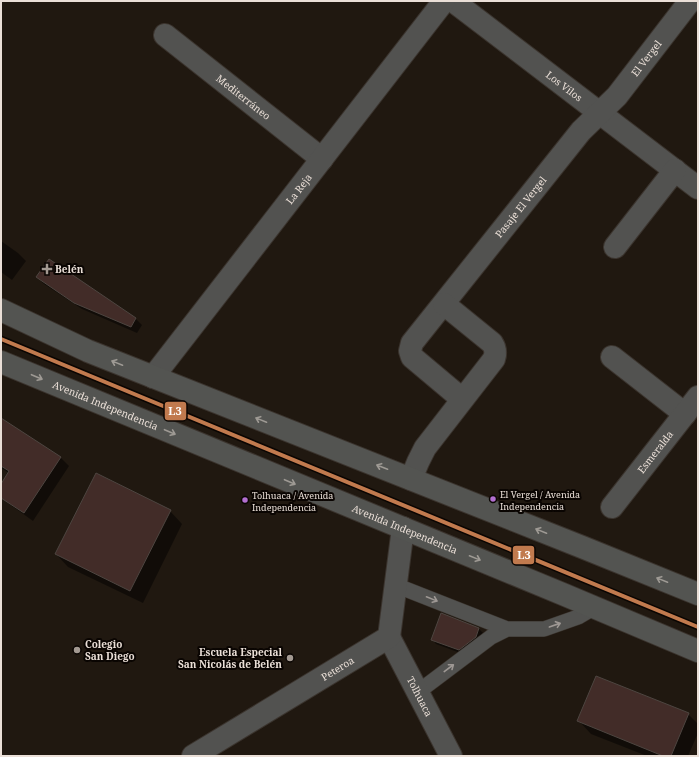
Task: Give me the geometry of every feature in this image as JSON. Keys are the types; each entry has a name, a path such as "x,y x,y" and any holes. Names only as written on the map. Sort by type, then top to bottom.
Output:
{"main road":[{"path":"1,310 88,351 698,593"},
{"name":"Avenida Independencia","path":"1,362 596,607 698,651"}],"street":[{"name":"La Reja","path":"153,377 444,1"},
{"name":"Los Vilos","path":"453,1 698,188"},
{"name":"El Vergel","path":"600,113 617,96 690,1"},
{"name":"Mediterráneo","path":"165,35 322,159"},
{"name":"Pasaje El Vergel","path":"462,399 416,362 410,351 412,343 581,131 600,113"},
{"path":"615,247 675,170"},
{"path":"412,479 425,448 494,359 496,351 492,343 444,304"},
{"path":"612,357 692,406"},
{"name":"Esmeralda","path":"612,507 692,406"},
{"path":"389,637 402,528"},
{"name":"Tolhuaca","path":"389,637 451,756"},
{"name":"Peteroa","path":"193,756 389,637"}],"lane":[{"path":"395,585 507,629 544,629 578,617 596,607"},
{"path":"418,692 491,637 507,629"}],"building":[{"path":"49,259 136,318 131,327 74,303 36,277"},
{"path":"1,418 61,457 24,513 1,498 1,484 9,471 1,466"},
{"path":"96,473 171,510 130,591 55,554"},
{"path":"441,613 479,628 476,637 459,650 431,640"},
{"path":"596,676 689,713 671,756 663,756 577,721"}],"transit line":[{"name":"L3","path":"1,339 698,627"}],"place":[{"name":"Belén","path":"47,269"},
{"name":"El Vergel / Avenida Independencia","path":"493,499"},
{"name":"Tolhuaca / Avenida Independencia","path":"245,500"},
{"name":"Colegio San Diego","path":"77,650"},
{"name":"Escuela Especial San Nicolás de Belén","path":"290,658"}]}
